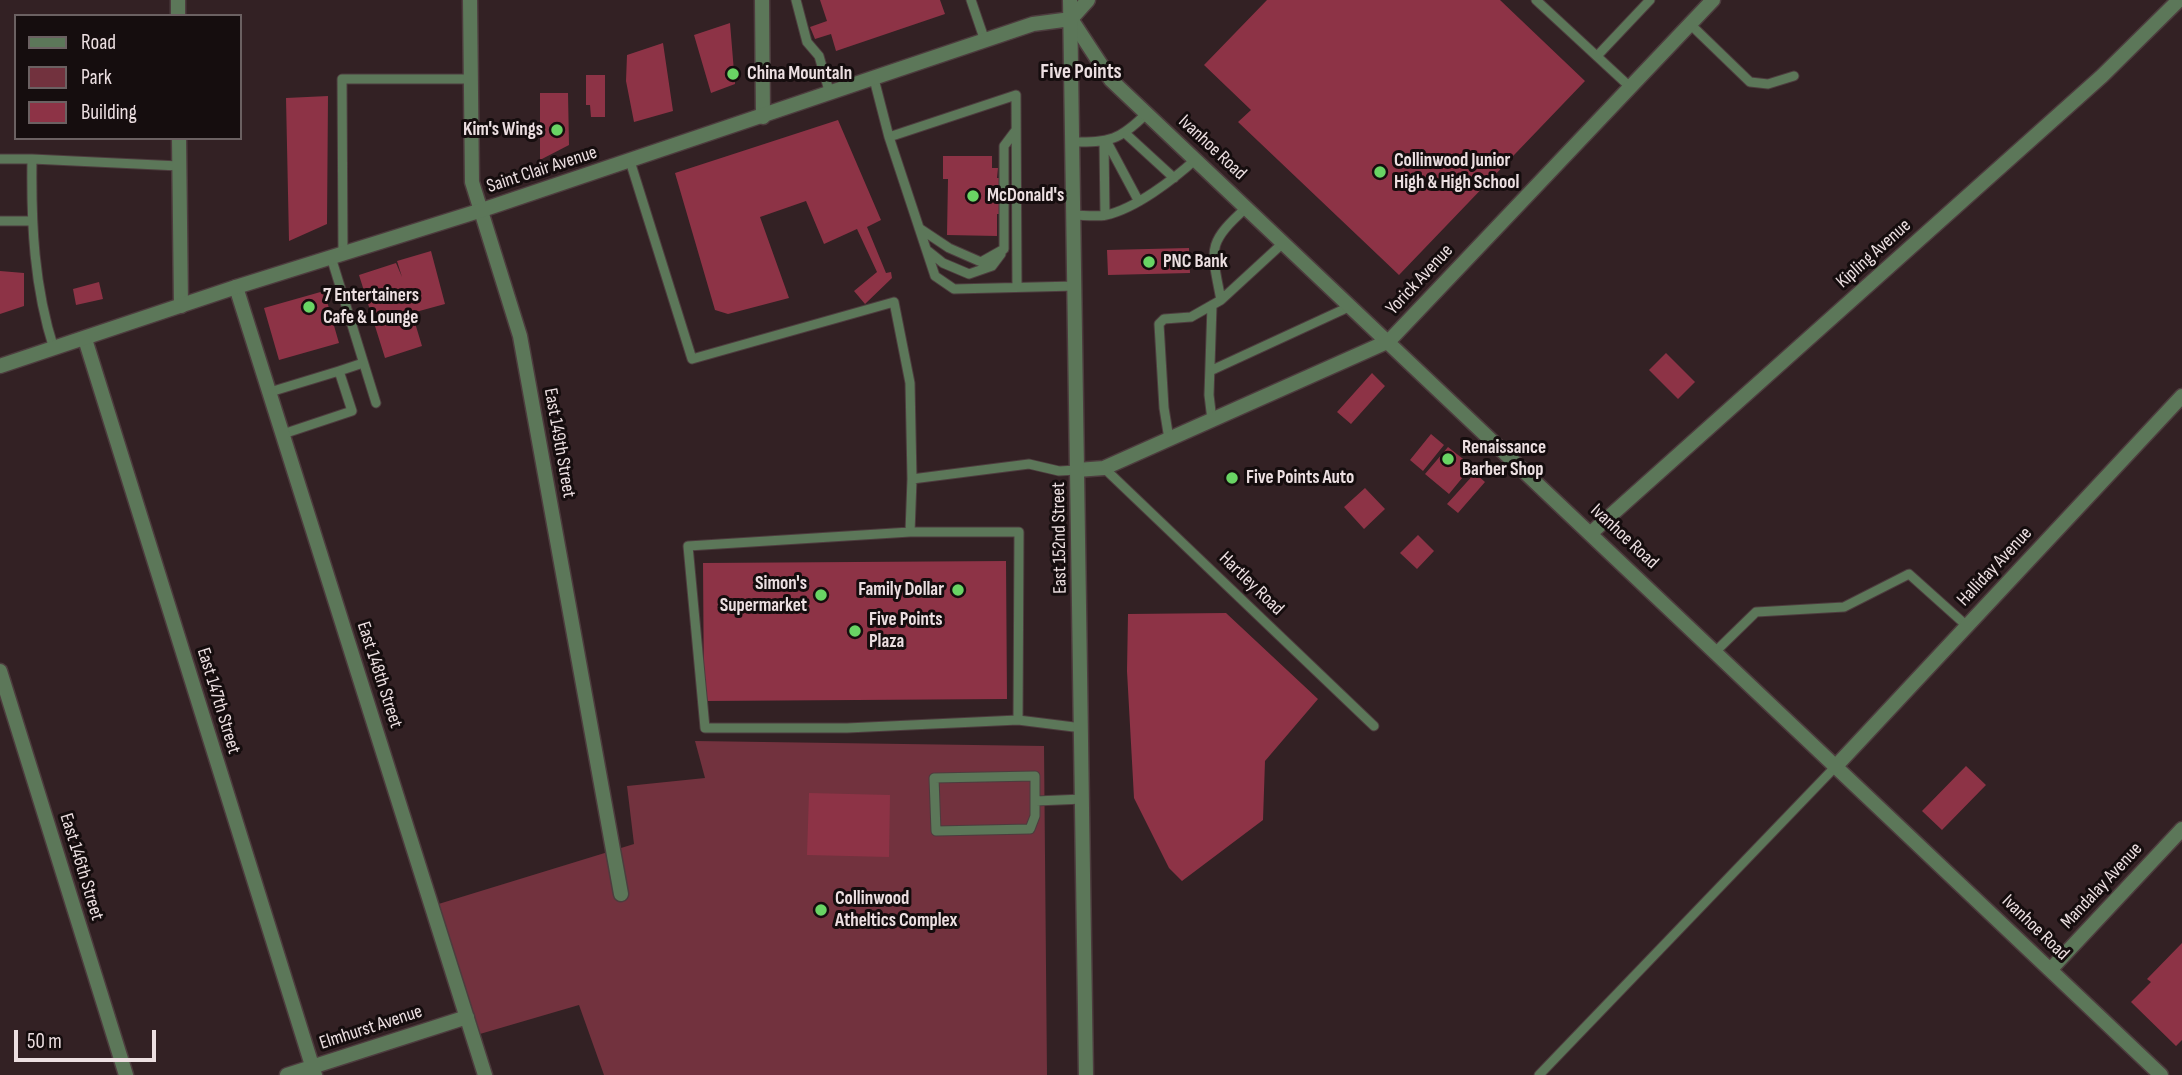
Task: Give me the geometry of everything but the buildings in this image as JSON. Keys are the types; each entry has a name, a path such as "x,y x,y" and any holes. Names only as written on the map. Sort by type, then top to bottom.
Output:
{"street":[{"name":"East 149th Street","path":"470,0 472,182 520,336 621,894"},
{"path":"762,0 763,117"},
{"name":"East 152nd Street","path":"1070,0 1086,1075"},
{"path":"1070,19 1088,0"},
{"name":"Yorick Avenue","path":"1077,470 1104,468 1389,341 1713,0"},
{"name":"Kipling Avenue","path":"1591,533 2102,76 2179,0"},
{"name":"Saint Clair Avenue","path":"0,366 763,117 1032,24 1070,19"},
{"name":"Ivanhoe Road","path":"1070,19 1111,80 1716,650 2161,1075"},
{"path":"179,140 181,306"},
{"name":"East 148th Street","path":"236,287 485,1075"},
{"name":"East 147th Street","path":"85,339 314,1071"},
{"name":"Halliday Avenue","path":"1837,765 2182,396"},
{"name":"East 146th Street","path":"0,671 126,1075"},
{"name":"Mandalay Avenue","path":"2051,969 2182,829"},
{"name":"Elmhurst Avenue","path":"287,1075 314,1071 467,1017"}],"lane":[{"path":"796,0 807,42 819,56 830,94"},
{"path":"971,0 985,41"},
{"path":"1536,0 1629,86"},
{"path":"1597,56 1643,2"},
{"path":"1690,24 1750,82 1768,85 1794,76"},
{"path":"376,403 363,363 337,256 342,79 471,79"},
{"path":"874,79 889,137 935,276 954,289 1076,286"},
{"path":"889,137 1016,95 1017,286"},
{"path":"1072,142 1105,142 1126,134 1147,113"},
{"path":"926,250 943,263 969,274 992,266 1004,249 1004,146 1016,130"},
{"path":"1126,134 1174,178"},
{"path":"1105,142 1138,200"},
{"path":"1105,142 1105,215"},
{"path":"0,159 179,166"},
{"path":"32,159 31,221 42,312 54,349"},
{"path":"1072,215 1105,215 1138,200 1174,178 1196,159"},
{"path":"630,161 692,359 894,302 910,383 910,532"},
{"path":"1212,420 1210,371 1216,302 1212,250 1219,232 1247,207"},
{"path":"0,221 31,221"},
{"path":"919,228 949,248 981,262 1004,249"},
{"path":"1169,439 1164,408 1159,324 1164,319 1191,317 1216,302 1283,243"},
{"path":"1210,371 1351,306"},
{"path":"270,392 363,363"},
{"path":"283,433 352,411 339,371"},
{"path":"912,479 1029,464 1059,471 1077,470"},
{"name":"Hartley Road","path":"1104,468 1374,726"},
{"path":"1018,720 1018,532 910,532 688,546 705,728 847,728 1018,720 1082,728"},
{"path":"1716,650 1756,612 1844,607 1909,574 1967,626"},
{"path":"1539,1075 1837,765"},
{"path":"1035,776 1036,801 1034,824 1030,829 936,831 934,778 1035,776"},
{"path":"1036,801 1083,799"}],"green space":[{"name":"Collinwood Atheltics Complex","path":"695,741 1044,746 1047,1075 604,1075 579,1005 473,1036 432,906 634,844 627,786 705,778"}],"place":[{"name":"China MountaIn","path":"733,74"},
{"name":"Kim's Wings","path":"557,130"},
{"name":"Collinwood Junior High & High School","path":"1380,172"},
{"name":"McDonald's","path":"973,196"},
{"name":"PNC Bank","path":"1149,262"},
{"name":"7 Entertainers Cafe & Lounge","path":"309,307"},
{"name":"Renaissance Barber Shop","path":"1448,459"},
{"name":"Five Points Auto","path":"1232,478"},
{"name":"Family Dollar","path":"958,590"},
{"name":"Simon's Supermarket","path":"821,595"},
{"name":"Five Points Plaza","path":"855,631"},
{"name":"Collinwood Atheltics Complex","path":"821,910"}],"district":[{"name":"Five Points","path":"1081,73"}]}
